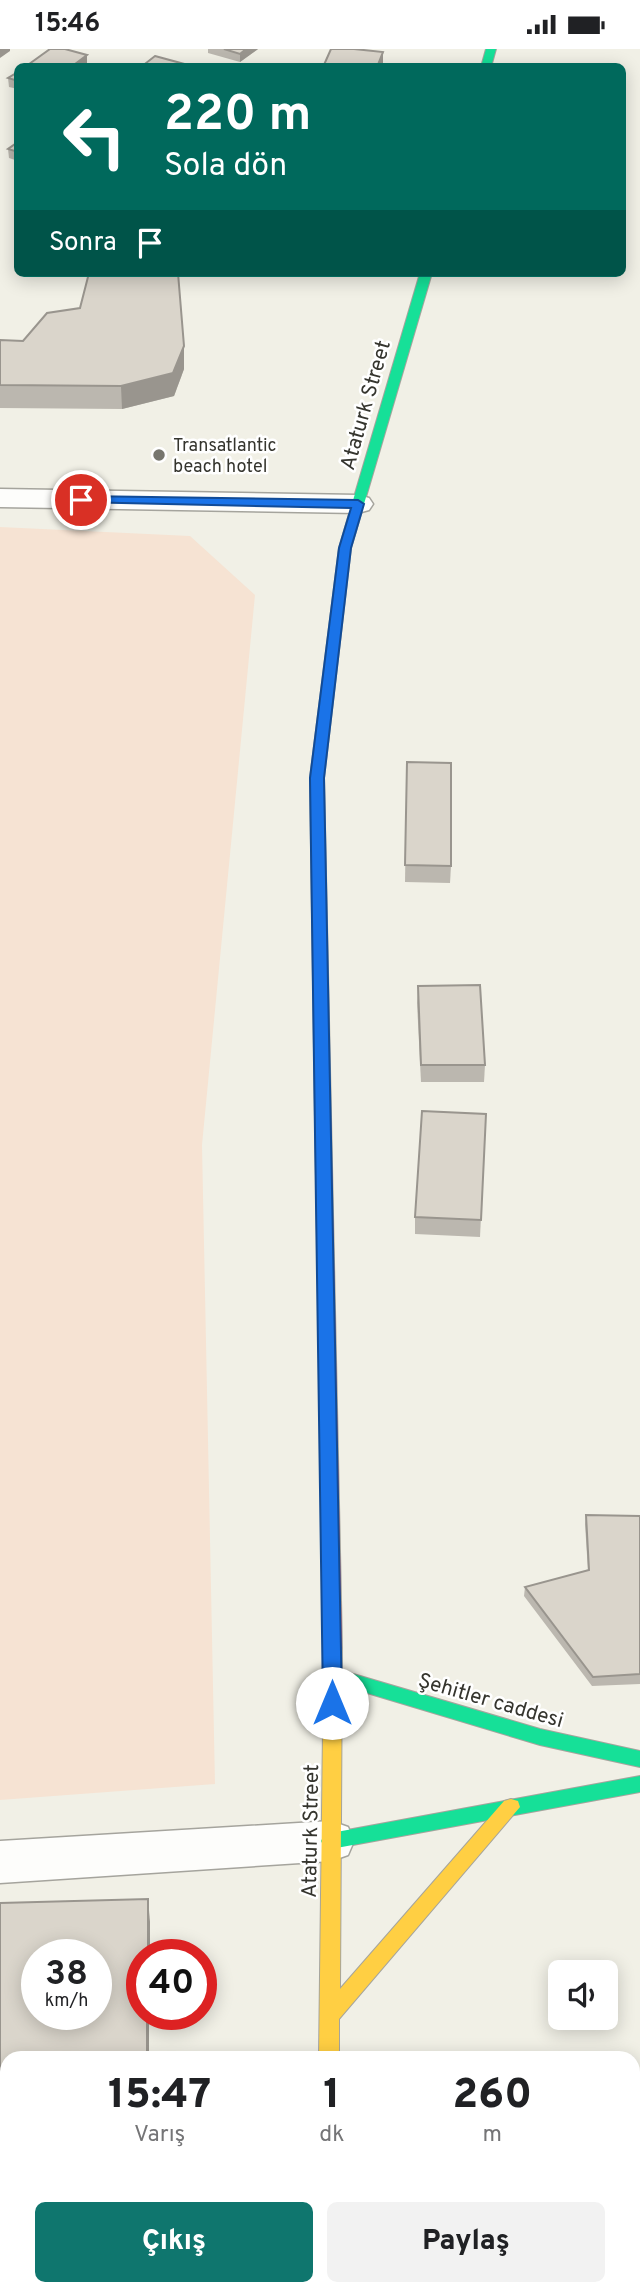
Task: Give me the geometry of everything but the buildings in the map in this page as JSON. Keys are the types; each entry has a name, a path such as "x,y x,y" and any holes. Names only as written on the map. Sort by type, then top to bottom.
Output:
{"street":[{"name":"Ataturk Street","path":"329,2051 333,1676 317,778 345,548 425,277"},
{"path":"0,498 358,504"},
{"name":"Şehitler caddesi","path":"333,1676 540,1737 640,1759"},
{"path":"0,1862 331,1840 640,1784"},
{"path":"329,2016 511,1807"}],"shaded area":[{"path":"0,527 190,536 255,595 202,1145 215,1784 0,1800"}],"traffic: fast":[{"path":"487,63 491,49"},
{"path":"345,548 425,277"},
{"path":"333,1676 540,1737 640,1759"},
{"path":"331,1841 640,1784"}],"traffic: slow":[{"path":"323,1117 317,778 345,548"},
{"path":"329,2051 333,1648"},
{"path":"329,2016 511,1807"}],"traffic: jam":[{"path":"323,1117 333,1648"}],"place":[{"name":"Transatlantic beach hotel","path":"159,455"}],"route":[{"path":"81,500 358,504 345,548 317,778 332,1703"}]}
